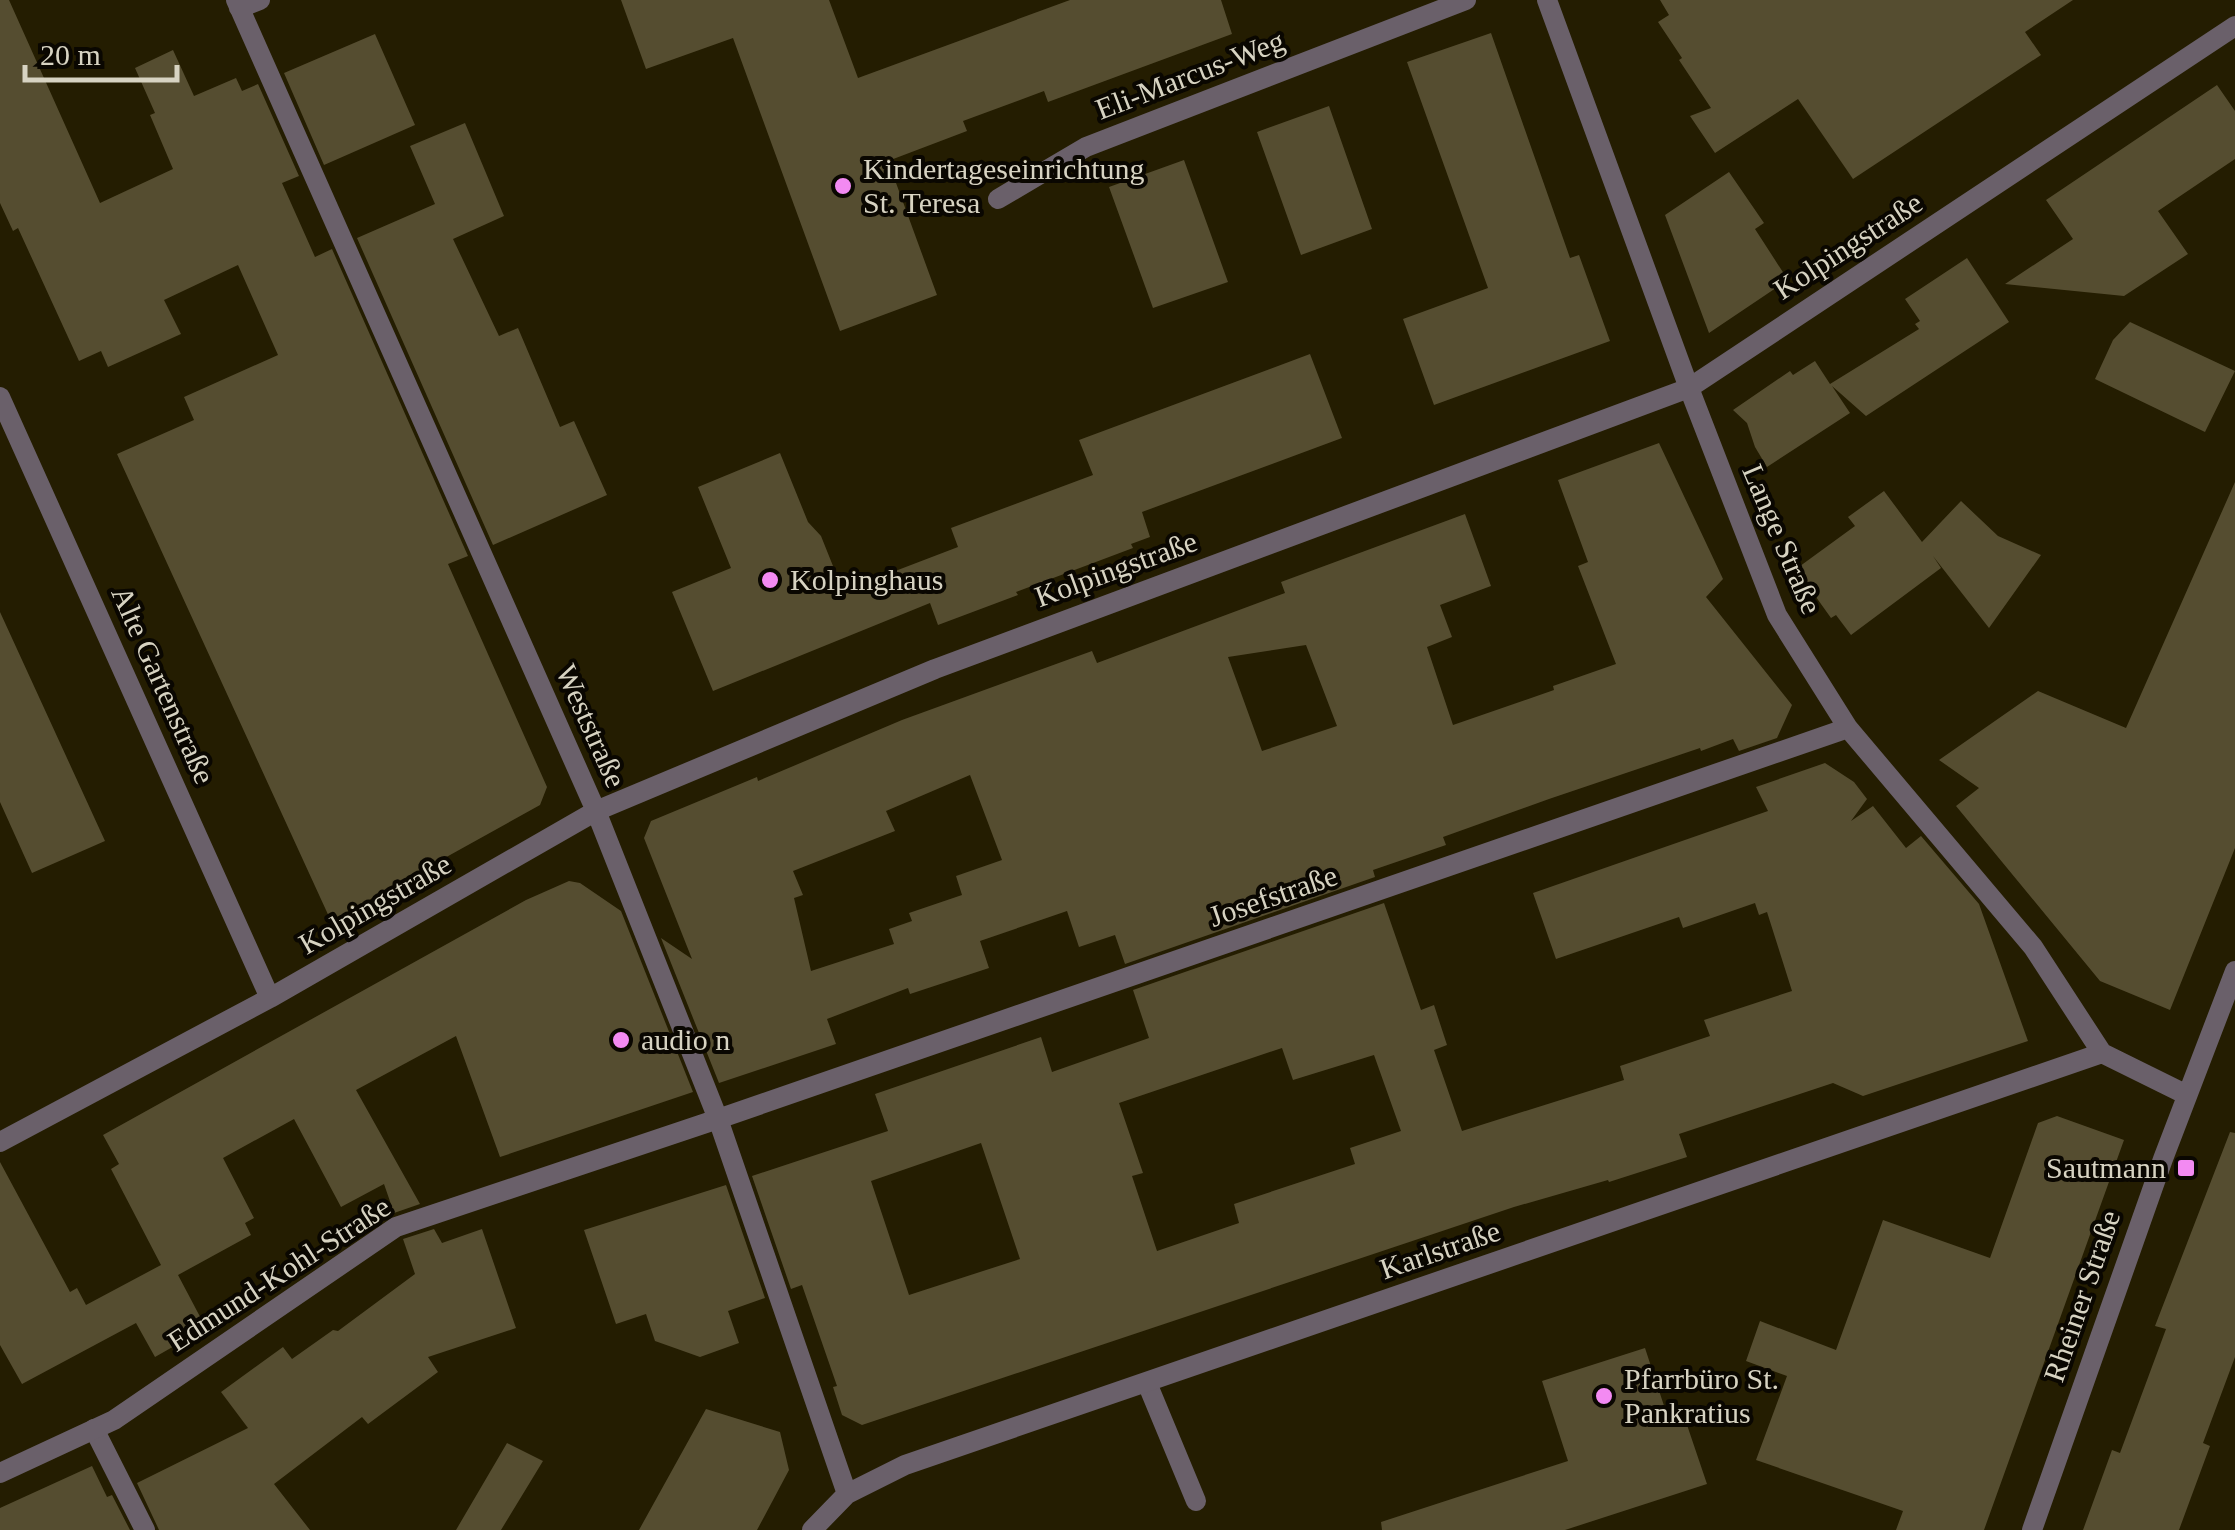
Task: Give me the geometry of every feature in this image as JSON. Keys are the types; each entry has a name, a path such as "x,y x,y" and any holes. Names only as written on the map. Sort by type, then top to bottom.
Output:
{"street":[{"path":"238,4 260,0"},
{"name":"Eli-Marcus-Weg","path":"998,199 1086,147 1466,0"},
{"name":"Lange Straße","path":"1547,0 1688,388 1777,615 1848,728 2033,947 2102,1053"},
{"name":"Weststraße","path":"238,4 596,811 718,1120 846,1494"},
{"name":"Kolpingstraße","path":"0,1142 270,998 596,811 935,669 1688,388 2235,26"},
{"name":"Alte Gartenstraße","path":"0,396 270,998"},
{"name":"Josefstraße","path":"718,1120 1848,728"},
{"name":"Rheiner Straße","path":"2032,1530 2187,1095 2232,986"},
{"path":"2102,1053 2187,1095"},
{"name":"Karlstraße","path":"812,1530 846,1494 905,1465 2102,1053"},
{"name":"Edmund-Kohl-Straße","path":"0,1473 114,1420 396,1227 718,1120"},
{"path":"1147,1383 1196,1501"},
{"path":"94,1429 145,1530"}],"building":[{"path":"0,0 9,0 100,203 173,169 135,68 173,50 194,96 236,78 242,91 258,84 299,176 282,183 315,257 332,249 468,556 448,564 547,787 540,805 331,921 117,454 194,420 184,397 278,355 238,265 164,300 181,334 108,367 101,351 79,361 18,228 13,231 0,203"},
{"path":"621,0 829,0 858,78 1070,0 1221,0 1232,34 1048,102 1044,91 963,121 967,131 888,161 937,295 840,331 733,38 646,69"},
{"path":"1660,0 2073,0 2025,32 2041,55 1853,179 1798,99 1715,153 1690,116 1711,108 1658,22 1669,15"},
{"path":"1491,33 1570,258 1579,255 1610,341 1434,405 1403,319 1488,288 1407,62"},
{"path":"375,34 415,125 324,165 284,73"},
{"path":"2217,85 2235,111 2235,159 2158,211 2188,254 2124,296 2005,284 2073,239 2046,200"},
{"path":"1329,106 1372,229 1301,255 1257,132"},
{"path":"465,123 504,216 453,239 499,336 518,328 560,427 574,421 607,495 493,545 357,238 435,204 410,146"},
{"path":"1184,160 1228,282 1153,308 1109,187"},
{"path":"1729,172 1764,223 1755,229 1788,280 1709,333 1665,215"},
{"path":"1967,258 2009,322 1866,416 1832,386 1850,413 1767,467 1747,423 1733,410 1790,371 1793,375 1815,361 1830,384 1919,329 1915,324 1920,321 1905,299"},
{"path":"2130,322 2235,371 2205,432 2095,379 2113,340"},
{"path":"1310,354 1342,438 1142,512 1150,537 1131,544 1133,548 1016,592 1018,595 938,625 930,603 713,691 672,592 731,568 698,487 780,453 808,522 821,536 843,591 958,547 951,528 1093,475 1079,440"},
{"path":"1659,443 1723,579 1706,597 1792,705 1777,738 1739,751 1733,739 1549,799 1443,837 1446,845 1373,870 1375,877 1125,964 1115,935 1079,947 1067,911 980,941 989,968 910,994 908,988 827,1019 836,1044 719,1083 661,938 692,959 644,838 651,821 902,720 1092,651 1097,663 1285,593 1281,582 1465,514 1491,586 1440,605 1452,637 1427,647 1453,725 1554,690 1553,686 1616,664 1578,566 1588,562 1558,480","holes":["1306,645 1337,726 1262,751 1228,657","970,775 1002,860 956,876 962,895 909,913 912,921 889,929 894,944 811,971 794,898 803,895 793,871 895,831 886,811"]},
{"path":"2235,482 2235,848 2170,1010 2100,981 1956,806 1979,788 1939,760 2038,691 2126,728"},
{"path":"1884,491 1922,542 1961,501 1998,536 2041,555 1989,628 1933,556 1941,568 1851,635 1836,615 1831,618 1796,569 1855,526 1848,517"},
{"path":"0,612 105,841 32,873 0,802"},
{"path":"1825,763 1854,782 1867,799 1851,821 1873,806 1906,848 1921,836 1979,904 2028,1041 1863,1096 1833,1083 1679,1134 1687,1157 1514,1207 862,1425 842,1415 833,1387 837,1386 802,1285 791,1289 752,1176 888,1131 875,1094 1041,1037 1052,1072 1149,1038 1133,990 1384,903 1421,1010 1434,1005 1447,1045 1434,1050 1462,1131 1624,1080 1620,1066 1710,1036 1704,1020 1792,991 1767,912 1759,915 1755,903 1683,928 1679,917 1556,959 1533,893 1768,811 1756,787","holes":["1282,1048 1293,1080 1374,1055 1401,1131 1350,1148 1355,1164 1234,1204 1239,1223 1157,1251 1132,1176 1143,1173 1119,1103","981,1143 1020,1259 909,1295 871,1181"]},
{"path":"569,881 580,883 621,911 693,1092 500,1157 456,1036 356,1090 420,1204 394,1213 384,1184 341,1207 294,1119 223,1158 254,1218 245,1223 251,1235 178,1275 206,1328 155,1357 136,1323 22,1384 0,1345 0,1162 70,1292 77,1288 86,1305 161,1265 111,1169 119,1164 103,1135 526,900"},
{"path":"2057,1116 2124,1140 1984,1530 1896,1530 1903,1511 1756,1460 1787,1376 1746,1361 1760,1321 1836,1350 1883,1220 1990,1258 2038,1123"},
{"path":"2230,1132 2235,1133 2235,1357 2203,1443 2210,1446 2179,1530 2083,1530 2112,1450 2120,1453 2166,1329 2155,1326"},
{"path":"726,1185 765,1298 728,1311 739,1343 700,1357 655,1341 646,1314 616,1324 584,1230"},
{"path":"434,1229 442,1243 482,1229 516,1328 428,1357 438,1372 368,1424 362,1417 274,1484 310,1530 159,1530 137,1483 248,1428 221,1392 283,1347 292,1359 333,1330 338,1331 415,1274 403,1239"},
{"path":"1645,1348 1671,1427 1686,1422 1707,1484 1565,1530 1382,1530 1381,1522 1568,1461 1542,1381"},
{"path":"706,1409 780,1432 789,1470 757,1530 639,1530"},
{"path":"507,1443 543,1461 501,1530 456,1530"},
{"path":"92,1466 130,1530 0,1530 0,1508"}],"place":[{"name":"Kindertageseinrichtung St. Teresa","path":"843,186"},
{"name":"Kolpinghaus","path":"770,580"},
{"name":"audio n","path":"621,1040"},
{"name":"Sautmann","path":"2186,1168"},
{"name":"Pfarrbüro St. Pankratius","path":"1604,1396"}]}
